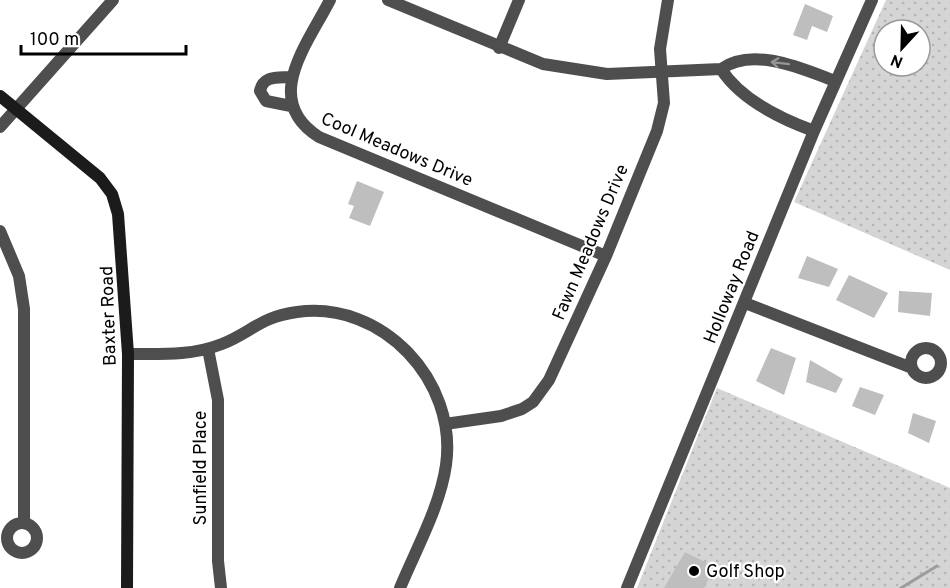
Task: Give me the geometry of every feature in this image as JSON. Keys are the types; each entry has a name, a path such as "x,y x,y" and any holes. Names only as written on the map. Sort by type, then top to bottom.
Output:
{"main road":[{"name":"Baxter Road","path":"0,96 100,178 112,194 122,235 128,354 127,588"}],"street":[{"path":"291,77 268,78 262,83 260,91 267,101 291,106 291,77 330,0"},
{"path":"388,0 499,48 543,64 607,74 721,69 729,64 753,60 793,65 835,81"},
{"path":"499,48 519,0"},
{"name":"Fawn Meadows Drive","path":"445,424 501,416 533,402 549,380 606,256 662,116 664,103 660,49 668,0"},
{"name":"Holloway Road","path":"627,588 814,131 872,0"},
{"path":"0,127 111,1"},
{"path":"721,69 726,78 762,107 787,121 814,131"},
{"name":"Cool Meadows Drive","path":"291,106 300,123 319,137 606,256"},
{"path":"0,231 19,276 24,309 24,523"},
{"path":"745,303 912,368"},
{"path":"128,354 181,354 208,349 226,342 260,321 276,315 312,310 331,311 381,330 416,360 435,389 445,424 446,464 442,482 400,588"},
{"name":"Sunfield Place","path":"208,349 218,400 218,561 221,588"}],"shaded area":[{"path":"886,0 950,0 950,270 794,202 872,31 872,78 932,78 932,18 878,18"},
{"path":"717,388 950,488 950,588 637,588"}],"building":[{"path":"805,4 833,16 827,32 812,26 807,40 793,35"},
{"path":"357,181 384,192 370,226 349,218 354,206 348,204"},
{"path":"807,256 838,269 829,287 798,278"},
{"path":"849,275 888,293 874,318 836,300"},
{"path":"899,291 932,293 930,316 898,312"},
{"path":"771,348 796,358 784,395 756,381"},
{"path":"810,360 843,379 836,393 806,382"},
{"path":"860,387 884,395 875,415 852,406"},
{"path":"913,413 936,421 929,443 908,433"},
{"name":"Golf Shop","path":"685,552 715,567 704,588 664,588"}],"waterway":[{"path":"901,588 937,566"}],"place":[{"name":"Golf Shop","path":"694,571"}]}
